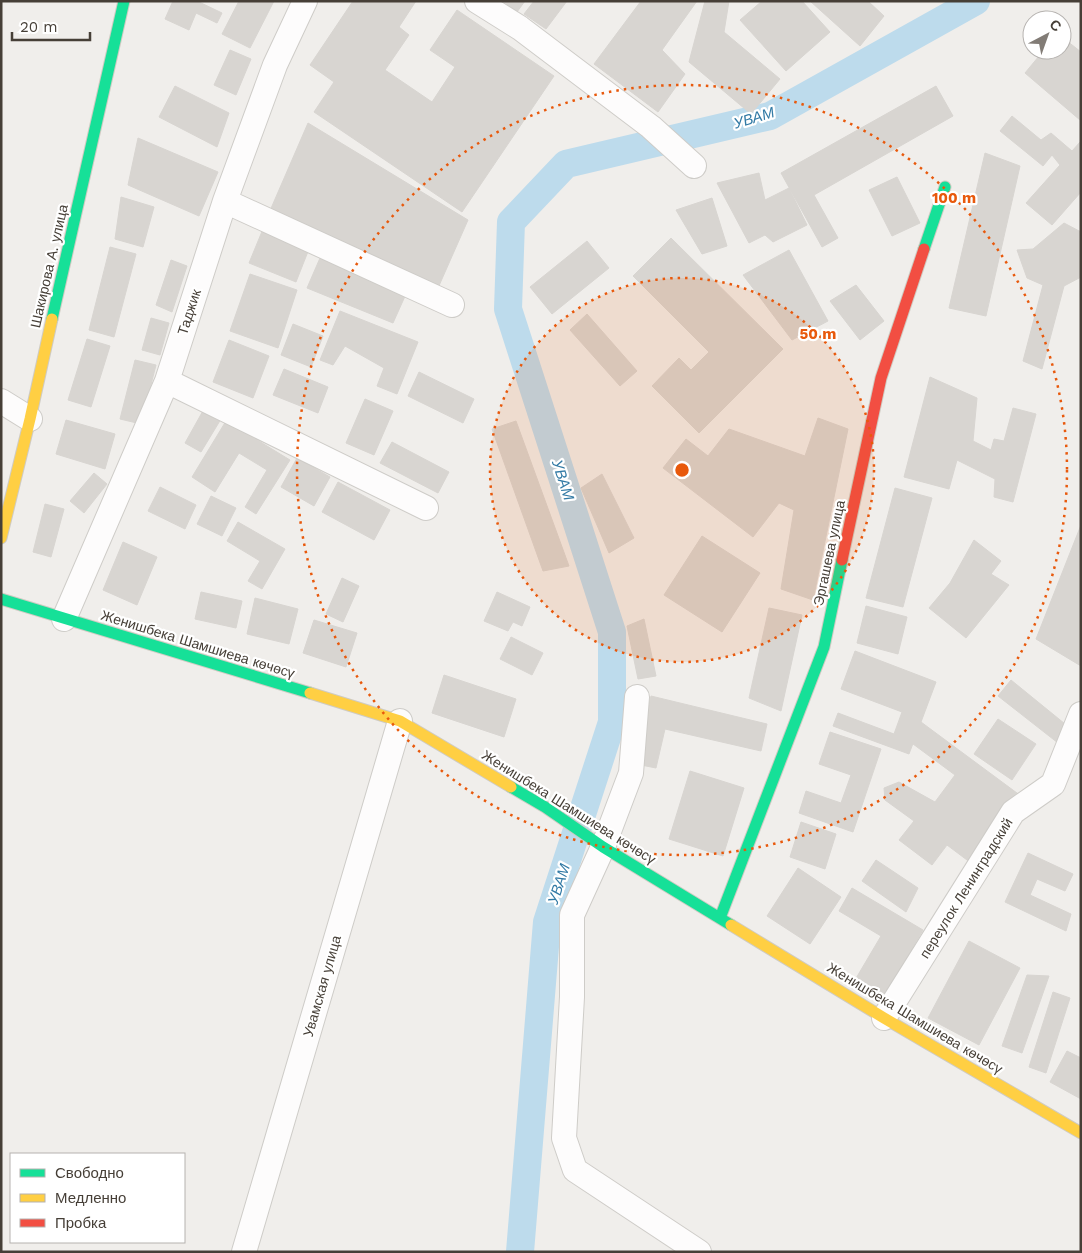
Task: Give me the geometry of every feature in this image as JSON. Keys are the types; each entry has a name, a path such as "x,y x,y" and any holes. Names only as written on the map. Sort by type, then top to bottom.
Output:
{"street":[{"name":"Шакирова А. улица","path":"1,538 30,419 124,1"},
{"name":"Таджик","path":"64,618 167,382 225,201 275,65 305,1"},
{"path":"477,1 520,28 651,127 694,166"},
{"name":"Эргашева улица","path":"720,918 824,647 881,378 945,187"},
{"path":"225,201 452,305"},
{"path":"167,382 426,508"},
{"path":"1,401 30,419"},
{"name":"Женишбека Шамшиева көчөсү","path":"1,599 400,721 545,807 599,844 884,1018 1081,1133"},
{"path":"637,697 631,773 599,844 572,915 572,997 564,1138 575,1170 699,1252"},
{"name":"переулок Ленинградский","path":"884,1018 1013,812 1053,784 1081,714"},
{"name":"Увамская улица","path":"244,1252 400,721"}],"building":[{"path":"173,1 197,1 222,13 217,23 196,13 189,30 165,19"},
{"path":"239,1 274,1 250,48 222,34"},
{"path":"353,1 416,1 399,27 409,35 385,70 432,102 455,67 430,50 457,10 554,76 462,212 314,112 334,82 310,65"},
{"path":"503,1 525,1 517,12"},
{"path":"534,1 567,1 546,29 524,14"},
{"path":"641,1 697,1 662,50 685,74 658,112 594,64"},
{"path":"705,1 729,1 724,32 780,79 751,114 689,62"},
{"path":"762,1 802,1 830,32 786,71 740,20"},
{"path":"810,1 868,1 884,16 860,46"},
{"path":"1072,45 1081,52 1080,120 1025,73 1036,60 1072,60"},
{"path":"230,50 251,59 236,95 214,85"},
{"path":"175,86 229,113 217,147 159,117"},
{"path":"936,86 953,116 814,195 838,238 822,247 781,173"},
{"path":"1012,116 1041,140 1051,133 1072,151 1081,141 1081,192 1052,225 1026,203 1060,165 1052,155 1043,166 1000,131"},
{"path":"308,123 468,220 438,288 269,213"},
{"path":"138,138 218,172 199,216 128,185"},
{"path":"985,153 1020,166 986,316 949,308"},
{"path":"759,173 765,200 789,188 807,225 773,242 765,235 749,243 717,183"},
{"path":"897,177 920,223 892,236 869,190"},
{"path":"121,197 154,207 143,247 115,239"},
{"path":"712,198 727,246 702,254 676,210"},
{"path":"1064,223 1081,232 1081,277 1064,286 1042,369 1023,361 1043,285 1027,278 1017,250 1033,249"},
{"path":"263,229 309,249 296,282 249,263"},
{"path":"671,238 783,349 699,433 652,386 679,358 691,370 709,352 633,276"},
{"path":"587,241 609,268 552,314 530,287"},
{"path":"110,247 136,254 114,337 89,330"},
{"path":"789,250 828,321 792,340 743,275"},
{"path":"320,258 406,294 393,323 307,288"},
{"path":"171,260 187,266 172,312 156,305"},
{"path":"250,274 297,290 278,348 230,331"},
{"path":"856,285 884,321 860,340 830,301"},
{"path":"340,311 418,342 397,394 377,386 384,368 345,346 333,365 320,360"},
{"path":"587,314 637,371 620,386 570,330"},
{"path":"151,318 169,323 160,355 142,350"},
{"path":"293,324 323,336 311,367 281,355"},
{"path":"87,339 110,346 91,407 68,400"},
{"path":"229,340 269,356 253,398 213,382"},
{"path":"135,360 156,365 141,424 120,419"},
{"path":"284,369 328,387 318,413 273,395"},
{"path":"419,372 474,399 463,423 408,396"},
{"path":"930,377 977,398 973,441 991,450 994,439 1004,441 1013,408 1036,414 1013,502 994,497 995,479 957,460 949,489 904,477"},
{"path":"365,399 393,411 374,455 346,443"},
{"path":"204,409 221,419 201,452 185,443"},
{"path":"818,418 848,429 813,600 781,589 794,510 779,503 753,537 663,468 686,439 708,456 729,429 805,456"},
{"path":"66,420 115,434 105,469 56,454"},
{"path":"226,421 290,460 256,514 245,507 267,470 239,453 215,492 192,477"},
{"path":"516,421 569,566 543,571 492,429"},
{"path":"392,442 449,472 438,493 380,463"},
{"path":"297,458 330,477 314,506 281,487"},
{"path":"94,473 107,484 84,513 70,501"},
{"path":"602,474 634,538 609,553 581,488"},
{"path":"338,482 390,510 374,540 322,512"},
{"path":"160,487 196,505 185,529 148,511"},
{"path":"895,488 932,498 903,607 866,598"},
{"path":"211,496 236,508 222,536 197,524"},
{"path":"45,504 64,509 51,557 33,552"},
{"path":"238,522 285,549 262,589 248,581 260,561 227,541"},
{"path":"1081,525 1081,666 1036,639"},
{"path":"702,536 760,573 722,632 664,595"},
{"path":"974,540 1001,561 991,574 1009,585 966,638 929,608 950,583"},
{"path":"123,542 157,557 137,605 103,590"},
{"path":"342,578 359,586 343,622 326,614"},
{"path":"201,592 242,601 236,628 195,619"},
{"path":"497,592 530,607 522,626 513,622 508,631 484,621"},
{"path":"255,598 298,609 289,644 247,634"},
{"path":"866,606 907,617 898,654 857,643"},
{"path":"769,608 802,615 781,711 749,698"},
{"path":"644,619 656,676 638,679 627,626"},
{"path":"314,620 357,633 346,667 303,653"},
{"path":"511,637 543,653 532,675 500,659"},
{"path":"855,651 936,682 909,754 833,726 838,713 894,734 902,712 841,689"},
{"path":"444,675 516,699 504,737 432,713"},
{"path":"1011,680 1070,728 1058,743 998,696"},
{"path":"651,696 767,724 761,751 665,729 656,768 636,764"},
{"path":"998,719 1036,744 1012,780 974,754"},
{"path":"921,722 1021,796 971,863 947,845 932,865 899,840 914,821 885,800 884,788 899,782 935,802 955,775 913,744"},
{"path":"830,732 881,749 853,832 799,813 806,791 841,803 851,775 819,764"},
{"path":"690,771 744,788 723,856 669,839"},
{"path":"801,822 836,834 825,869 790,857"},
{"path":"1028,853 1073,874 1065,891 1037,879 1030,895 1071,914 1066,931 1005,902"},
{"path":"876,860 918,888 906,912 862,881"},
{"path":"798,868 841,897 810,944 767,916"},
{"path":"852,888 923,930 881,1001 855,980 881,936 839,911"},
{"path":"969,941 1020,968 979,1045 928,1018"},
{"path":"1027,975 1049,976 1022,1053 1002,1046"},
{"path":"1053,992 1070,998 1046,1073 1029,1067"},
{"path":"1067,1051 1081,1058 1081,1099 1050,1082"}],"waterway":[{"name":"УВАМ","path":"520,1252 547,922 612,722 612,632 508,309 511,222 566,164 770,116 976,1"}],"traffic: fast":[{"path":"52,319 124,1"},
{"path":"924,249 945,187"},
{"path":"720,918 824,647 842,560"},
{"path":"1,599 310,693"},
{"path":"511,787 545,807 603,847 731,925"}],"traffic: slow":[{"path":"1,538 52,319"},
{"path":"310,693 400,721 511,787"},
{"path":"731,925 884,1018 1081,1133"}],"traffic: jam":[{"path":"842,560 881,378 924,249"}]}
